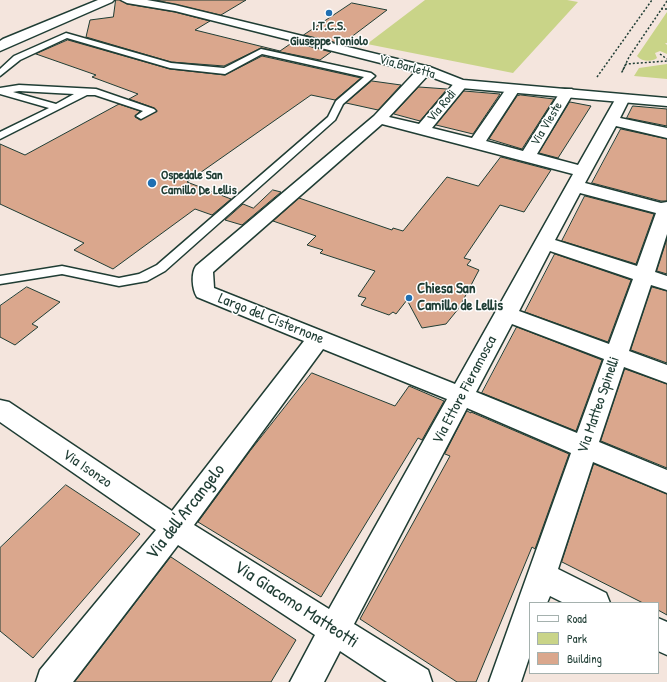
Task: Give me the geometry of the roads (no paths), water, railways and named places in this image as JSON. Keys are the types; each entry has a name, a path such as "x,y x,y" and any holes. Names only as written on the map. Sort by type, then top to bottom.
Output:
{"street":[{"path":"58,8 98,0"},
{"path":"2,41 108,0"},
{"name":"Via Barletta","path":"127,0 175,8 425,70 460,84 567,92 667,102"},
{"path":"379,119 425,70"},
{"name":"Via Rodi","path":"423,129 460,84"},
{"path":"476,144 513,89"},
{"name":"Via Vieste","path":"528,156 567,92"},
{"name":"Via Ettore Fieramosca","path":"306,682 623,98"},
{"path":"379,119 528,156 579,178 667,209"},
{"name":"Largo del Cisternone","path":"379,119 203,270 204,292 462,396 667,482"},
{"path":"611,120 667,133"},
{"name":"Via Matteo Spinelli","path":"532,602 667,209"},
{"path":"544,243 667,283"},
{"path":"506,314 667,374"},
{"name":"Via dell'Arcangelo","path":"52,682 175,528 318,339"},
{"name":"Via Isonzo","path":"0,409 175,528"},
{"name":"Via Giacomo Matteotti","path":"175,528 416,682"},
{"path":"541,576 593,602"},
{"path":"505,682 529,611"}],"lane":[{"path":"0,73 17,58 66,35 170,65 225,71 260,52 371,76 339,103 332,118 161,268 142,278 119,282 62,270 0,280"},
{"path":"0,91 19,88 96,92 150,111 142,116"},
{"path":"0,91 57,107"},
{"path":"0,136 85,92"},
{"path":"0,124 13,129"}],"place":[{"name":"I.T.C.S. Giuseppe Toniolo","path":"329,13"},
{"name":"Ospedale San Camillo De Lellis","path":"152,183"},
{"name":"Chiesa San Camillo de Lellis","path":"409,298"}]}
